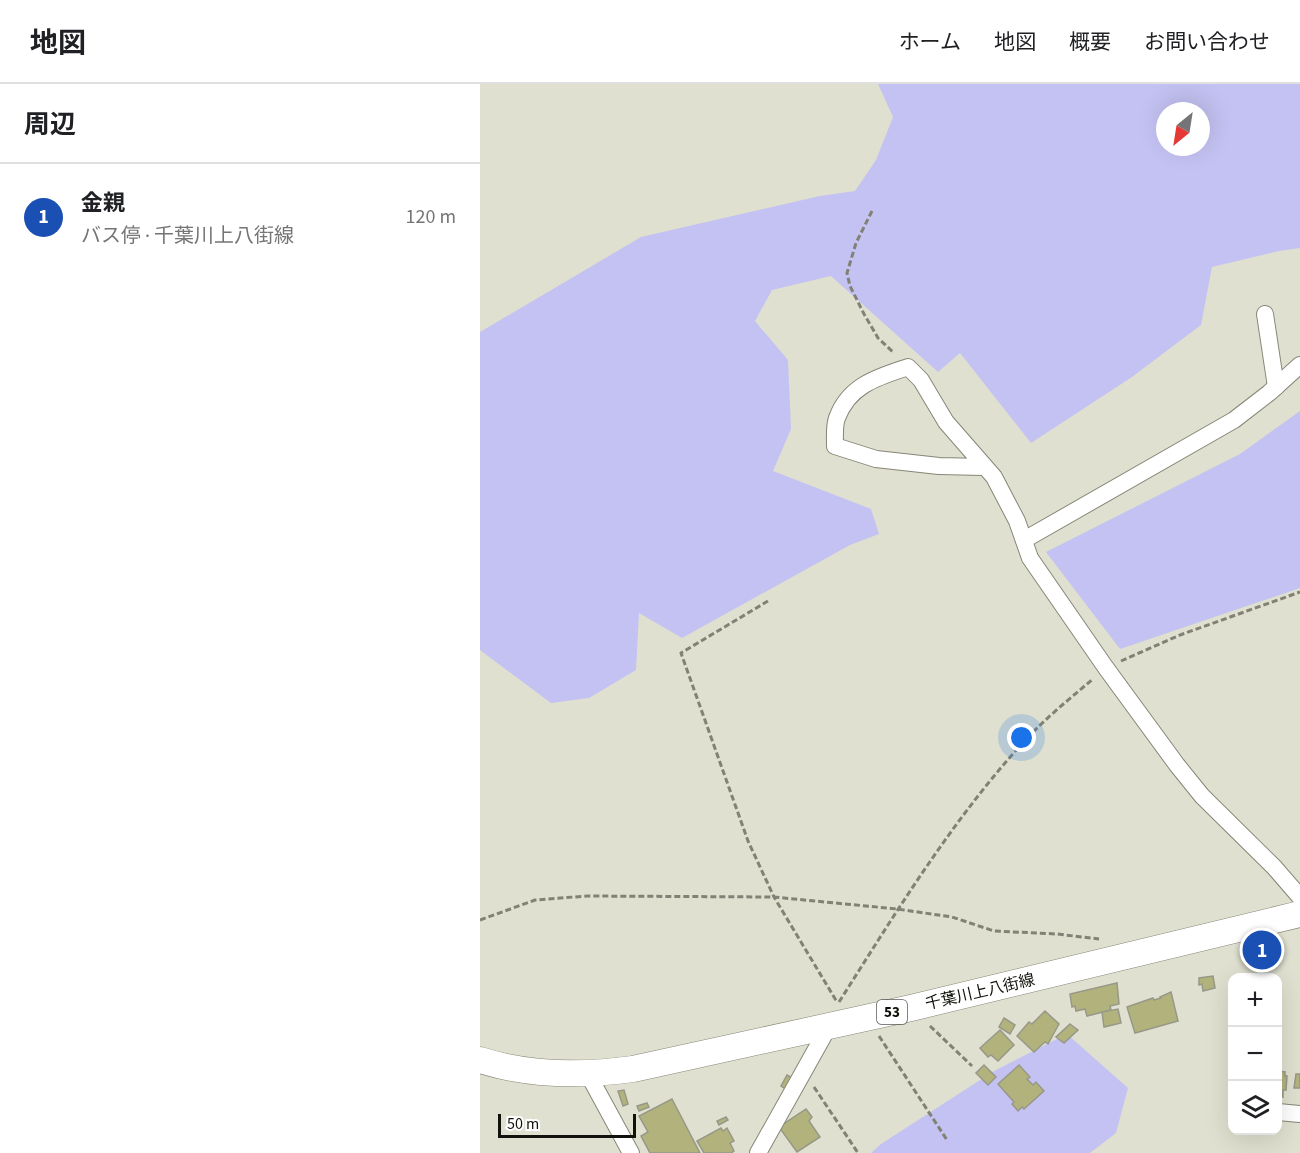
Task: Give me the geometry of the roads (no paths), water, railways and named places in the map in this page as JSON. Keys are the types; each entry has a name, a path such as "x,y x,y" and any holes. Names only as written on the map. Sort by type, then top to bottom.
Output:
{"main road":[{"name":"千葉川上八街線","path":"480,1060 524,1071 588,1074 633,1069 834,1014 867,1018 1117,960 1300,914"}],"street":[{"path":"1265,314 1275,387"},
{"path":"1024,540 1234,420 1300,365"},
{"path":"984,467 939,466 876,459 835,446 837,419 846,401 860,386 873,378 908,367 921,380 946,422 994,477 1017,521 1030,558 1106,668 1202,796 1274,867 1300,897"},
{"path":"758,1153 834,1014"},
{"path":"588,1074 624,1151"},
{"path":"1282,1112 1300,1114"}],"place":[{"name":"金親","path":"1262,950"}]}
